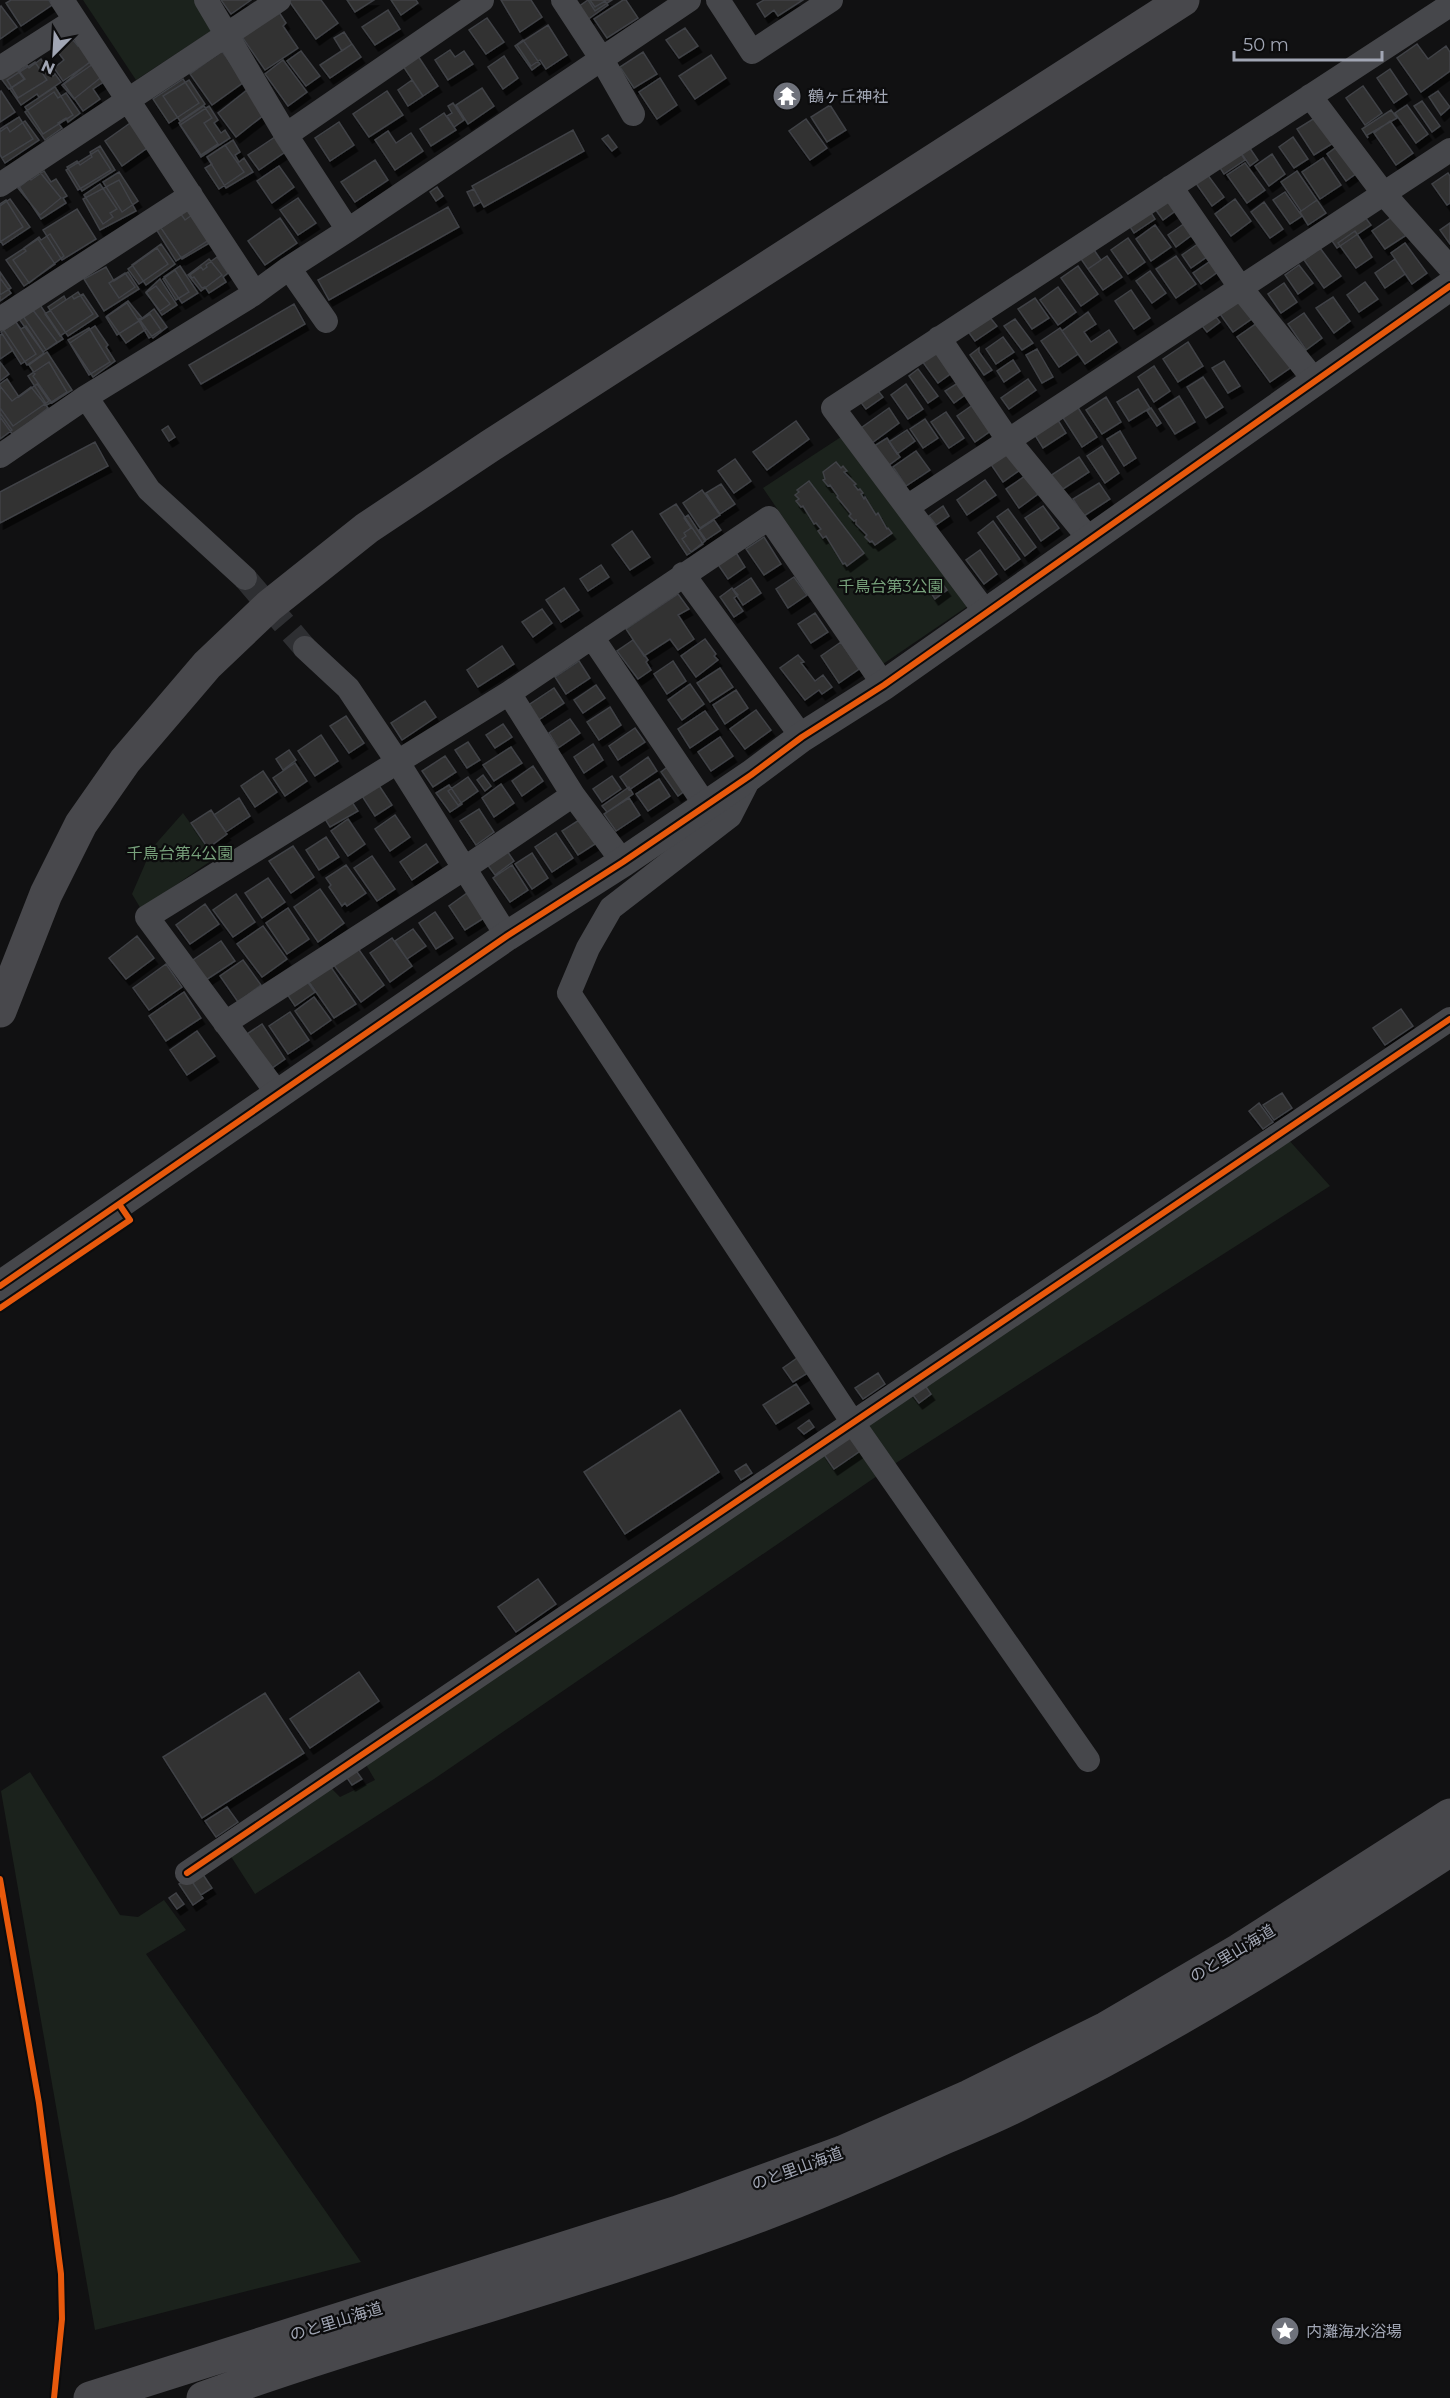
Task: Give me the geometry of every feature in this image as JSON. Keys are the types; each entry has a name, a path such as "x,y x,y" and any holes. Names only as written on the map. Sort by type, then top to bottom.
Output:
{"highway":[{"path":"0,1011 46,894 81,824 125,761 155,726 207,666 269,606 367,528 490,446 1183,0"},
{"name":"のと里山海道","path":"90,2398 678,2212 852,2147 969,2096 1106,2028 1239,1950 1450,1815"},
{"name":"のと里山海道","path":"203,2398 255,2379 562,2283 758,2217 891,2162 1030,2100 1153,2034 1305,1945 1450,1850"}],"street":[{"path":"62,0 255,293"},
{"path":"206,0 286,135 348,230"},
{"path":"0,185 279,0"},
{"path":"286,135 482,0"},
{"path":"563,0 601,58 633,114"},
{"path":"0,456 86,397 255,293 689,0"},
{"path":"718,0 752,52 831,0"},
{"path":"987,614 833,408 1450,5"},
{"path":"0,68 75,20"},
{"path":"1310,96 1384,194 1450,268"},
{"path":"907,507 1450,150"},
{"path":"1171,187 1240,287 1316,382"},
{"path":"0,319 191,195"},
{"path":"289,268 326,321"},
{"path":"0,1286 507,936 623,862 751,775 802,737 884,686 1450,286"},
{"path":"939,338 1010,441 1091,541"},
{"path":"86,397 149,490 245,578"},
{"path":"278,1094 147,917 509,693 769,518 884,686"},
{"path":"683,574 802,737"},
{"path":"592,637 706,806"},
{"path":"305,648 348,688 397,761 507,936"},
{"path":"509,693 573,795 623,862"},
{"path":"751,775 730,816 611,908 588,948 569,993 853,1423 1088,1760"},
{"path":"225,1023 465,868 573,795"},
{"path":"187,1873 1450,1019"}],"green space":[{"path":"83,0 195,0 214,29 136,80"},
{"name":"千鳥台第3公園","path":"844,435 968,606 883,664 763,488"},
{"name":"千鳥台第4公園","path":"183,813 215,858 141,909 132,894 152,848"},
{"path":"1287,1138 1330,1186 899,1461 434,1779 255,1894 230,1855 329,1786 340,1797 375,1780 365,1763"},
{"path":"30,1772 120,1915 138,1917 164,1900 186,1930 146,1954 361,2262 95,2330 1,1791"}],"building":[{"path":"11,0 49,0 52,5 21,26 6,3"},
{"path":"221,0 251,0 231,14"},
{"path":"321,0 338,23 316,39 289,1"},
{"path":"347,0 374,0 355,12"},
{"path":"391,0 416,0 418,3 401,15"},
{"path":"501,0 531,0 542,17 520,32"},
{"path":"588,0 612,0 595,11"},
{"path":"588,0 595,7 605,1 608,5 587,20 578,7"},
{"path":"626,0 638,18 607,38 594,19"},
{"path":"764,0 803,0 778,16 774,10 765,17 757,4"},
{"path":"0,7 17,27 0,39"},
{"path":"277,9 286,23 283,26 298,48 265,70 240,34"},
{"path":"388,10 400,29 375,45 362,27"},
{"path":"487,18 504,42 486,54 469,30"},
{"path":"548,25 567,55 546,69 540,60 531,66 517,45"},
{"path":"685,28 698,46 679,58 666,40"},
{"path":"344,32 352,44 342,51 334,38"},
{"path":"73,40 78,46 85,42 96,58 63,81 54,68 64,60 57,51"},
{"path":"523,40 540,64 532,70 515,46"},
{"path":"352,44 361,57 330,78 320,65"},
{"path":"1417,44 1428,59 1446,46 1450,52 1450,71 1421,92 1397,58"},
{"path":"450,50 455,57 464,51 473,64 448,80 435,60"},
{"path":"222,51 244,82 212,105 190,74"},
{"path":"301,51 320,76 306,86 287,61"},
{"path":"643,52 657,74 634,88 620,67"},
{"path":"711,55 726,78 695,99 679,76"},
{"path":"418,56 438,86 423,96 403,66"},
{"path":"504,56 518,78 503,89 488,67"},
{"path":"41,59 53,76 55,74 61,82 39,97 37,94 21,105 10,89 25,79 19,71 27,65 29,68"},
{"path":"92,60 104,75 74,99 62,85"},
{"path":"283,60 307,92 288,106 265,74"},
{"path":"35,62 47,80 18,98 7,80"},
{"path":"93,64 105,81 93,89 100,99 83,111 64,84"},
{"path":"21,69 18,71 24,79 9,89 0,77"},
{"path":"1390,69 1407,94 1394,103 1377,78"},
{"path":"660,78 677,105 657,119 639,92"},
{"path":"183,79 199,103 169,123 153,99"},
{"path":"189,80 205,104 180,121 163,96"},
{"path":"412,80 423,96 408,106 398,90"},
{"path":"1363,86 1382,113 1365,125 1346,98"},
{"path":"55,87 73,115 43,134 25,107"},
{"path":"482,88 494,106 468,124 456,105"},
{"path":"247,90 265,114 236,137 218,113"},
{"path":"387,91 403,115 369,137 353,114"},
{"path":"1438,91 1450,107 1441,115 1429,97"},
{"path":"0,92 15,112 0,122"},
{"path":"54,92 58,98 66,93 80,113 68,122 66,118 58,123 62,128 45,140 25,112"},
{"path":"1422,101 1440,126 1432,132 1414,106"},
{"path":"453,103 464,120 454,127 447,116 452,113 448,106"},
{"path":"830,105 846,130 827,142 811,117"},
{"path":"1407,105 1428,134 1416,143 1395,113"},
{"path":"204,106 212,118 204,123 218,144 201,155 179,123"},
{"path":"209,106 218,120 214,123 221,133 225,130 230,138 201,157 180,125"},
{"path":"1391,110 1397,118 1367,135 1368,138 1362,129"},
{"path":"444,113 456,130 431,146 420,129"},
{"path":"1318,116 1335,142 1314,155 1297,129"},
{"path":"19,117 33,139 2,158 0,129"},
{"path":"806,119 827,148 810,160 789,131"},
{"path":"25,121 39,140 5,163 0,155 0,132 7,127 10,132"},
{"path":"133,121 150,146 122,166 105,141"},
{"path":"1390,121 1413,153 1396,165 1374,133"},
{"path":"339,122 354,145 330,161 315,138"},
{"path":"573,130 584,151 484,207 472,186"},
{"path":"388,131 396,143 411,133 423,151 395,170 375,140"},
{"path":"608,135 617,147 612,151 602,139"},
{"path":"275,137 285,152 259,170 248,155"},
{"path":"1293,137 1308,159 1294,168 1279,147"},
{"path":"233,140 240,152 235,155 239,162 244,158 253,172 226,188 207,157"},
{"path":"1342,143 1361,170 1346,181 1327,154"},
{"path":"1247,144 1258,160 1250,166 1239,150"},
{"path":"225,145 244,172 219,189 205,168 212,164 207,157"},
{"path":"100,146 115,170 82,191 67,167 77,161 80,165 92,157 90,152"},
{"path":"1238,149 1245,160 1224,174 1217,163"},
{"path":"98,150 111,170 78,190 66,170"},
{"path":"1272,154 1285,174 1269,186 1255,166"},
{"path":"1323,158 1341,185 1320,199 1302,172"},
{"path":"375,160 388,180 355,202 341,182"},
{"path":"1245,163 1265,190 1247,203 1227,175"},
{"path":"279,166 294,187 272,203 257,181"},
{"path":"39,171 61,198 40,215 18,188"},
{"path":"44,171 51,182 56,179 67,196 63,198 66,203 41,219 16,182 28,174 31,180"},
{"path":"1297,171 1317,200 1301,211 1281,182"},
{"path":"119,172 138,201 122,212 103,182"},
{"path":"1448,173 1450,203 1447,205 1432,184"},
{"path":"1207,174 1224,197 1212,206 1195,182"},
{"path":"119,180 136,211 100,230 83,199"},
{"path":"100,184 117,209 110,213 113,217 103,224 84,195"},
{"path":"437,187 443,196 436,201 430,192"},
{"path":"474,189 481,202 474,206 467,192"},
{"path":"1285,192 1302,216 1290,224 1273,200"},
{"path":"298,198 316,223 298,235 280,210"},
{"path":"10,199 30,227 3,245 0,240 0,206"},
{"path":"1170,199 1178,209 1163,220 1155,209"},
{"path":"1235,199 1251,221 1231,236 1215,214"},
{"path":"6,200 23,227 0,242 0,204"},
{"path":"1317,200 1326,213 1308,225 1300,212"},
{"path":"1264,202 1283,229 1270,238 1251,212"},
{"path":"448,207 459,227 329,300 318,280"},
{"path":"190,208 209,240 176,261 156,229"},
{"path":"1148,208 1155,219 1134,233 1127,222"},
{"path":"77,209 96,239 62,260 43,230"},
{"path":"199,210 218,238 182,259 161,228 181,214 185,220"},
{"path":"1362,213 1371,225 1337,248 1328,235"},
{"path":"1395,215 1408,234 1385,249 1372,231"},
{"path":"280,218 297,243 265,265 248,241"},
{"path":"1188,221 1196,232 1176,247 1168,235"},
{"path":"1450,223 1450,244 1440,230"},
{"path":"1155,225 1171,247 1151,261 1136,239"},
{"path":"1355,231 1372,257 1356,268 1338,243"},
{"path":"50,234 64,256 29,283 13,260 26,251 24,248 39,237 41,240"},
{"path":"1128,238 1145,262 1128,274 1111,250"},
{"path":"38,239 55,264 24,286 6,260"},
{"path":"1202,241 1211,254 1191,268 1182,255"},
{"path":"1405,243 1427,273 1412,284 1391,253"},
{"path":"161,244 175,264 146,285 132,265"},
{"path":"1092,247 1101,260 1088,269 1079,256"},
{"path":"157,248 168,264 139,284 128,269"},
{"path":"1320,248 1341,276 1324,288 1304,260"},
{"path":"1107,256 1122,277 1103,290 1088,269"},
{"path":"1176,256 1196,284 1176,298 1156,269"},
{"path":"217,257 228,273 223,277 226,282 209,293 190,275 201,267 203,270"},
{"path":"1215,258 1222,269 1201,284 1193,273"},
{"path":"209,259 222,275 201,291 188,275"},
{"path":"1395,259 1405,274 1385,288 1375,273"},
{"path":"1299,265 1313,283 1298,294 1285,275"},
{"path":"180,266 198,293 182,303 164,277"},
{"path":"1078,266 1098,294 1081,306 1061,278"},
{"path":"106,267 114,281 128,272 139,289 104,311 84,279"},
{"path":"175,270 189,292 176,300 163,279"},
{"path":"1150,271 1166,293 1152,303 1136,281"},
{"path":"0,272 11,288 0,295"},
{"path":"125,273 135,287 119,298 109,283"},
{"path":"0,278 11,293 0,301"},
{"path":"160,279 177,305 162,315 146,292"},
{"path":"1365,282 1378,299 1359,312 1347,295"},
{"path":"1284,283 1297,302 1281,313 1268,294"},
{"path":"156,286 170,304 160,311 146,293"},
{"path":"1058,287 1076,312 1058,325 1040,300"},
{"path":"1131,290 1150,318 1134,329 1115,301"},
{"path":"78,292 93,314 60,336 45,314"},
{"path":"83,294 98,316 68,336 48,307 64,296 66,300"},
{"path":"1333,297 1350,321 1334,333 1316,308"},
{"path":"1035,298 1049,318 1032,329 1018,309"},
{"path":"1240,300 1253,318 1233,332 1220,314"},
{"path":"128,301 142,318 139,319 146,329 126,343 107,316"},
{"path":"38,302 63,339 46,350 23,316"},
{"path":"127,303 139,321 117,335 106,317"},
{"path":"294,304 305,324 201,384 189,365"},
{"path":"154,309 167,327 153,338 140,320"},
{"path":"33,310 57,342 43,352 19,319"},
{"path":"1088,312 1096,324 1084,332 1091,342 1109,330 1117,342 1085,364 1062,331"},
{"path":"1212,312 1220,322 1207,332 1199,322"},
{"path":"1304,313 1322,338 1306,350 1288,324"},
{"path":"150,314 161,330 149,338 139,321"},
{"path":"988,315 997,326 975,341 967,330"},
{"path":"1015,319 1033,343 1022,350 1004,326"},
{"path":"15,321 21,329 26,326 44,353 27,365 3,329"},
{"path":"1260,321 1293,366 1270,382 1237,337"},
{"path":"16,322 36,354 21,364 1,332"},
{"path":"95,326 108,345 106,347 115,361 93,377 70,343"},
{"path":"89,328 110,362 89,375 68,340"},
{"path":"1060,328 1078,354 1059,367 1041,341"},
{"path":"2,334 13,350 0,359 0,335"},
{"path":"1003,337 1014,352 996,364 986,349"},
{"path":"1188,342 1203,366 1178,382 1163,359"},
{"path":"979,348 979,352 992,370 984,375 970,355"},
{"path":"1037,349 1053,377 1042,383 1026,355"},
{"path":"938,350 953,372 938,383 922,361"},
{"path":"47,352 72,390 52,403 33,376 35,374 29,365"},
{"path":"1013,360 1020,371 1004,382 997,371"},
{"path":"1224,361 1240,386 1228,393 1212,368"},
{"path":"0,362 9,374 0,381"},
{"path":"49,362 67,392 47,405 28,376"},
{"path":"1154,366 1170,391 1154,402 1138,377"},
{"path":"918,369 938,396 928,403 909,376"},
{"path":"1203,377 1223,407 1206,418 1187,387"},
{"path":"7,379 19,397 37,384 49,401 13,426 0,408 0,384"},
{"path":"1028,379 1036,390 1009,409 1001,398"},
{"path":"961,381 969,392 954,403 945,391"},
{"path":"906,384 923,409 908,419 891,395"},
{"path":"0,386 12,401 31,387 48,408 13,435 0,417"},
{"path":"876,388 883,397 866,409 859,400"},
{"path":"1138,389 1150,408 1129,421 1117,402"},
{"path":"1179,396 1195,422 1175,434 1159,409"},
{"path":"1106,397 1121,422 1102,434 1086,410"},
{"path":"1075,403 1097,437 1082,447 1060,413"},
{"path":"974,404 992,430 975,442 957,416"},
{"path":"889,408 899,423 872,443 861,428"},
{"path":"1151,408 1161,423 1157,426 1147,411"},
{"path":"946,412 964,438 949,448 931,422"},
{"path":"0,413 12,430 0,439"},
{"path":"1056,417 1066,433 1043,448 1033,432"},
{"path":"925,419 938,438 923,448 910,429"},
{"path":"796,421 809,439 767,470 753,452"},
{"path":"168,426 175,437 169,441 162,430"},
{"path":"907,430 915,441 897,454 889,442"},
{"path":"1120,431 1136,458 1124,466 1107,439"},
{"path":"887,438 900,457 885,468 871,448"},
{"path":"95,442 108,466 0,523 0,492"},
{"path":"1102,446 1119,473 1105,483 1087,456"},
{"path":"1005,448 1020,470 1003,482 988,460"},
{"path":"916,451 930,470 906,486 893,467"},
{"path":"1079,457 1089,472 1060,491 1050,476"},
{"path":"735,459 751,481 734,493 718,471"},
{"path":"836,462 847,471 844,472 856,484 854,485 858,490 860,489 864,499 865,497 876,515 878,513 887,529 892,533 875,545 865,537 867,535 856,524 856,520 854,521 849,516 851,514 838,496 823,480 825,479 823,472"},
{"path":"1025,476 1038,494 1019,508 1006,489"},
{"path":"985,480 996,495 967,515 957,500"},
{"path":"809,481 864,553 847,566 843,564 826,536 823,538 818,531 821,529 816,523 814,524 803,506 801,507 796,501 799,499 795,495 799,492 797,490"},
{"path":"1099,483 1110,499 1084,516 1073,499"},
{"path":"721,484 735,504 720,514 706,493"},
{"path":"702,490 720,515 700,528 683,503"},
{"path":"676,504 703,544 687,555 660,514"},
{"path":"943,506 949,516 936,525 929,516"},
{"path":"1043,506 1059,528 1041,541 1025,518"},
{"path":"1008,509 1036,547 1025,556 997,517"},
{"path":"688,515 705,541 691,552 682,539 686,536 684,533 691,528 684,518"},
{"path":"714,520 721,530 706,540 699,530"},
{"path":"993,521 1020,559 1005,570 978,533"},
{"path":"632,531 650,557 630,570 612,545"},
{"path":"764,537 781,564 764,575 746,549"},
{"path":"980,550 997,574 984,584 966,560"},
{"path":"735,551 745,567 728,579 717,563"},
{"path":"601,565 609,577 588,591 580,579"},
{"path":"794,577 807,595 788,608 776,589"},
{"path":"751,578 761,593 743,605 733,590"},
{"path":"938,578 947,590 935,599 927,587"},
{"path":"564,588 579,610 561,622 546,600"},
{"path":"732,588 738,595 734,598 743,611 734,617 720,597"},
{"path":"678,594 689,609 678,615 694,639 678,650 670,639 644,656 626,629"},
{"path":"542,609 552,623 533,637 522,622"},
{"path":"815,613 828,632 811,643 798,624"},
{"path":"705,639 718,660 696,677 681,656"},
{"path":"633,640 648,660 646,662 651,670 638,679 617,651"},
{"path":"841,642 859,669 839,683 821,656"},
{"path":"502,646 514,664 478,687 467,670"},
{"path":"798,655 804,662 801,663 815,681 823,675 832,687 822,694 819,690 805,700 780,668"},
{"path":"579,661 590,678 566,694 555,677"},
{"path":"673,661 686,681 667,694 654,674"},
{"path":"720,668 733,687 710,702 697,683"},
{"path":"690,684 704,704 682,720 668,700"},
{"path":"596,685 605,698 583,713 574,700"},
{"path":"554,688 564,703 537,721 527,706"},
{"path":"736,690 748,708 725,724 713,705"},
{"path":"425,701 436,717 402,740 391,723"},
{"path":"610,707 621,725 599,740 587,722"},
{"path":"756,710 771,730 745,749 730,729"},
{"path":"705,711 718,729 690,748 678,729"},
{"path":"346,716 364,743 349,753 330,726"},
{"path":"570,719 580,733 558,748 549,733"},
{"path":"503,724 512,737 495,748 486,735"},
{"path":"635,728 645,742 618,760 609,746"},
{"path":"321,735 338,761 315,776 298,751"},
{"path":"720,737 733,756 711,771 698,752"},
{"path":"468,742 480,760 467,768 455,750"},
{"path":"593,744 603,760 584,773 574,757"},
{"path":"511,747 522,763 494,781 483,765"},
{"path":"289,750 296,760 283,770 276,759"},
{"path":"445,756 456,772 433,787 422,771"},
{"path":"648,757 657,771 629,790 620,777"},
{"path":"295,763 307,781 285,796 273,778"},
{"path":"670,765 687,789 678,796 661,772"},
{"path":"533,766 543,781 522,796 512,781"},
{"path":"263,771 277,792 255,807 241,786"},
{"path":"483,775 491,786 485,791 477,780"},
{"path":"612,776 621,789 602,802 593,789"},
{"path":"468,777 478,791 458,805 448,791"},
{"path":"659,779 670,796 648,811 636,794"},
{"path":"378,784 392,805 375,816 362,796"},
{"path":"501,784 514,803 494,817 482,798"},
{"path":"449,785 462,804 450,812 436,793"},
{"path":"629,787 633,794 607,812 602,806"},
{"path":"348,796 358,811 330,827 322,814"},
{"path":"239,798 250,816 226,832 214,815"},
{"path":"629,798 640,815 616,831 604,814"},
{"path":"479,809 494,832 476,845 460,821"},
{"path":"211,810 227,834 208,848 191,823"},
{"path":"395,815 410,837 390,851 375,829"},
{"path":"348,819 365,844 348,856 331,831"},
{"path":"579,820 595,844 578,855 562,831"},
{"path":"556,833 573,858 552,872 535,847"},
{"path":"326,837 339,857 319,870 306,850"},
{"path":"426,844 438,862 412,880 400,862"},
{"path":"293,846 314,877 291,893 269,861"},
{"path":"505,848 514,861 495,875 487,864"},
{"path":"532,853 548,878 532,889 515,864"},
{"path":"372,856 395,889 377,901 354,868"},
{"path":"346,865 366,893 347,906 345,903 342,906 329,887 331,885 326,878"},
{"path":"512,865 528,890 510,902 493,878"},
{"path":"268,878 285,902 262,918 245,893"},
{"path":"320,889 344,923 318,942 294,907"},
{"path":"467,893 484,918 465,930 449,906"},
{"path":"236,894 255,922 233,937 213,910"},
{"path":"205,904 219,924 190,944 176,925"},
{"path":"288,908 309,939 287,954 266,923"},
{"path":"435,912 453,938 436,949 419,923"},
{"path":"263,926 287,959 262,977 237,944"},
{"path":"413,929 426,946 407,959 395,941"},
{"path":"137,936 154,958 126,979 109,958"},
{"path":"392,938 412,966 390,982 370,953"},
{"path":"221,941 235,961 206,980 193,960"},
{"path":"357,947 384,985 361,1002 333,964"},
{"path":"243,960 261,985 238,1002 220,976"},
{"path":"166,964 182,987 149,1010 133,988"},
{"path":"331,967 356,1004 334,1018 309,982"},
{"path":"306,980 315,992 295,1006 287,994"},
{"path":"184,992 201,1018 166,1041 149,1016"},
{"path":"314,997 331,1020 311,1034 295,1011"},
{"path":"1401,1009 1413,1026 1385,1045 1373,1028"},
{"path":"290,1012 309,1040 288,1054 269,1026"},
{"path":"262,1024 285,1059 265,1073 241,1038"},
{"path":"197,1031 215,1056 187,1075 170,1050"},
{"path":"1282,1093 1292,1108 1274,1120 1263,1105"},
{"path":"1259,1103 1273,1122 1263,1129 1249,1111"},
{"path":"800,1356 811,1371 793,1382 783,1368"},
{"path":"878,1373 885,1384 863,1399 855,1388"},
{"path":"922,1381 931,1394 919,1403 909,1390"},
{"path":"796,1384 809,1403 776,1424 763,1405"},
{"path":"680,1410 719,1472 625,1534 584,1472"},
{"path":"809,1420 814,1427 804,1434 798,1428"},
{"path":"853,1433 863,1449 834,1469 823,1453"},
{"path":"746,1464 752,1473 741,1480 735,1471"},
{"path":"538,1579 556,1604 516,1632 498,1607"},
{"path":"359,1672 379,1701 310,1748 290,1719"},
{"path":"265,1693 304,1753 202,1818 163,1757"},
{"path":"352,1765 362,1779 352,1785 343,1772"},
{"path":"227,1807 238,1822 216,1837 205,1821"},
{"path":"202,1873 212,1888 201,1895 191,1880"},
{"path":"189,1877 203,1898 193,1905 179,1884"},
{"path":"176,1893 184,1904 177,1909 169,1898"}],"tunnel":[{"path":"245,578 305,648"}],"cycle path":[{"path":"0,1286 507,936 623,862 751,775 802,737 884,685 1450,286"},
{"path":"187,1873 1450,1019"},
{"path":"0,1308 130,1220 119,1204"},
{"path":"0,1879 39,2103 61,2274 62,2319 54,2398"}],"place":[{"name":"鶴ヶ丘神社","path":"787,96"},
{"name":"内灘海水浴場","path":"1285,2331"}]}
